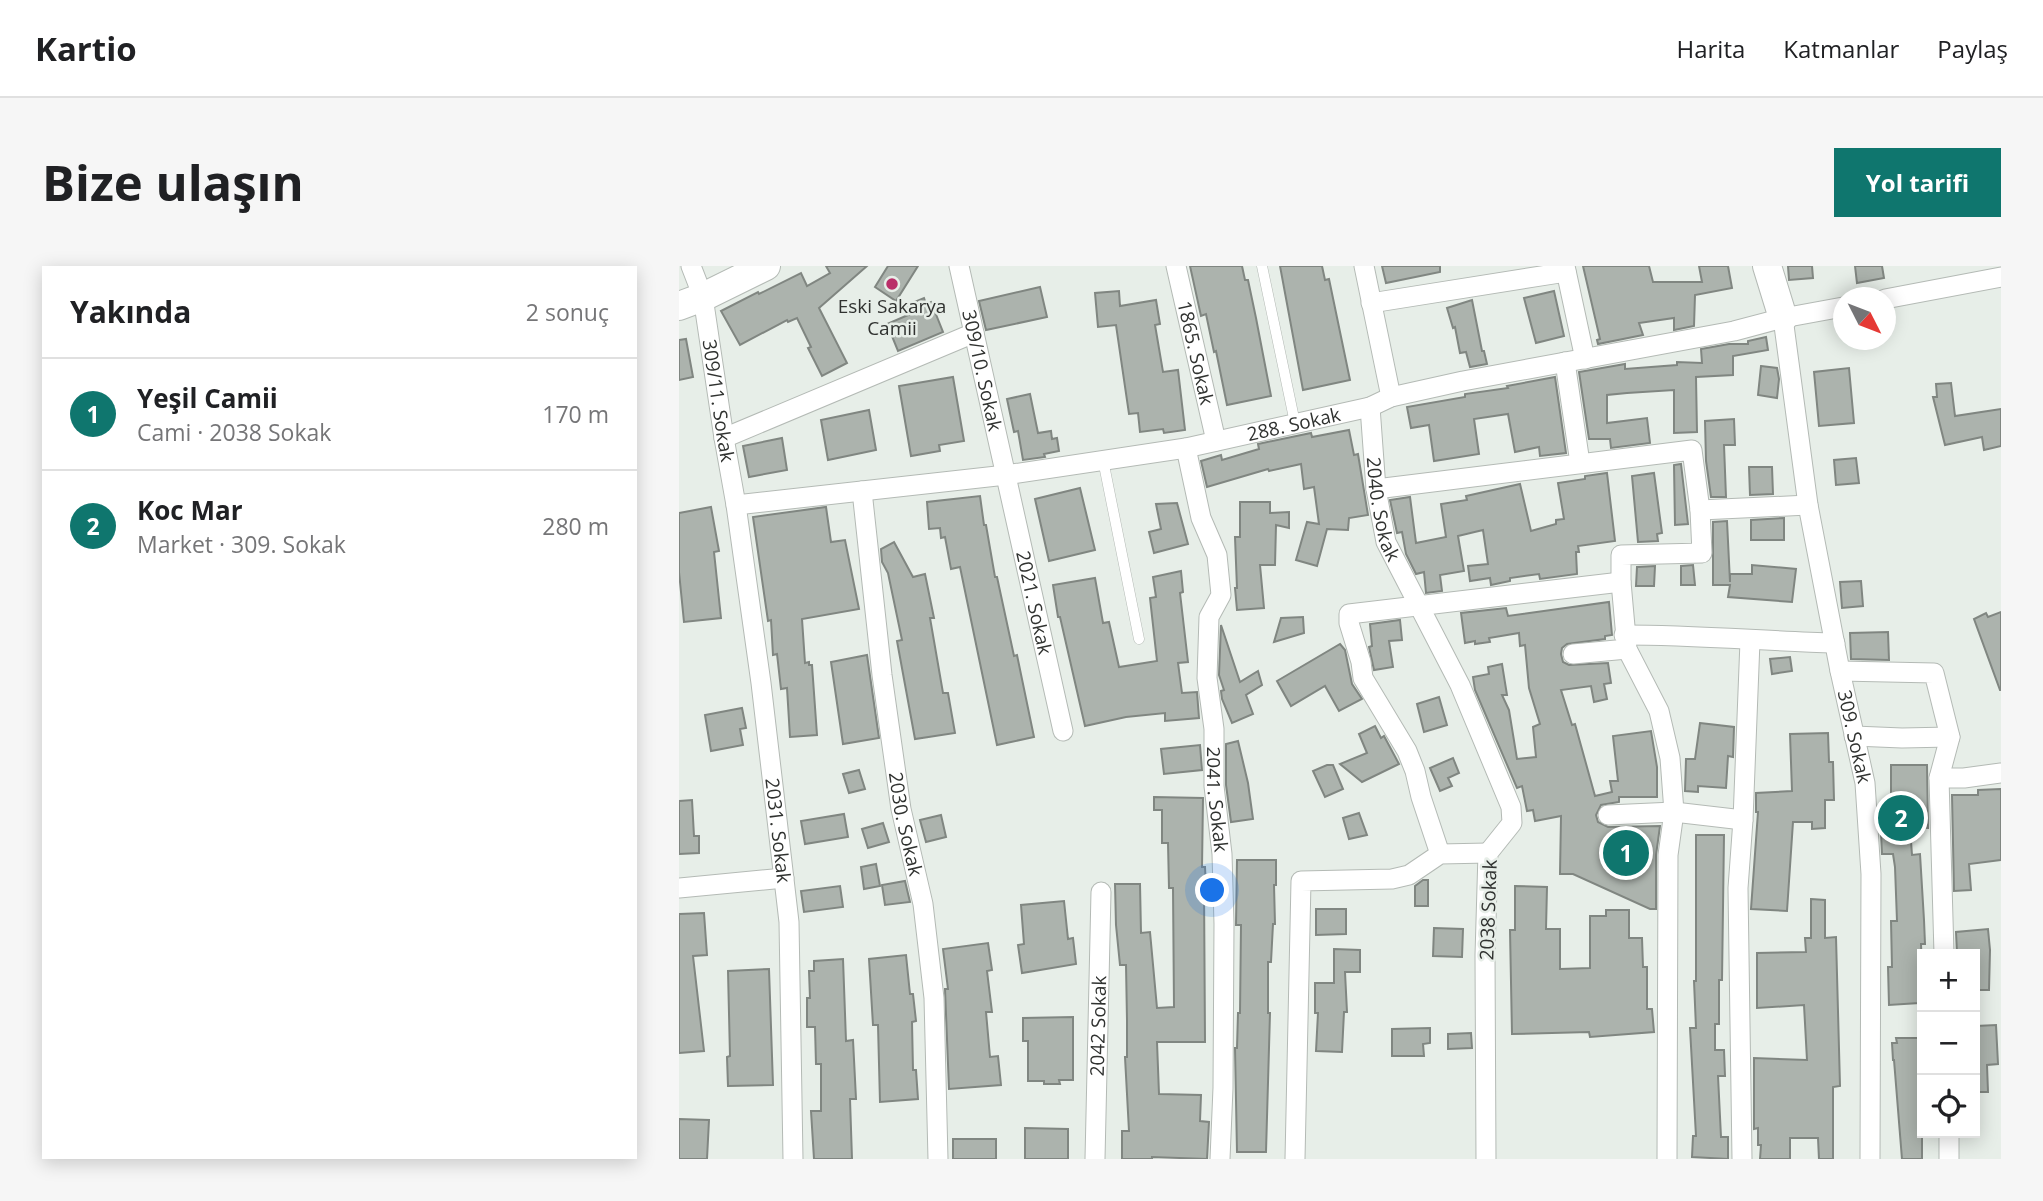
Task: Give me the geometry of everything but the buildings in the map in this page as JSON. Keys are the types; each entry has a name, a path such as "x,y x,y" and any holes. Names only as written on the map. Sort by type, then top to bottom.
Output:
{"street":[{"name":"309/11. Sokak","path":"691,266 691,302 724,438 736,505"},
{"path":"691,302 766,266"},
{"name":"309/10. Sokak","path":"959,266 1006,475"},
{"name":"1865. Sokak","path":"1176,266 1216,441"},
{"path":"1364,266 1391,397"},
{"path":"1767,266 1783,318"},
{"path":"1371,303 1565,269 1585,359"},
{"path":"1896,296 1978,274 2001,277"},
{"name":"288. Sokak","path":"736,505 1006,475 1186,448 1370,407 1391,397 1734,331 1833,309"},
{"name":"309. Sokak","path":"1783,318 1808,505 1865,783 1871,874 1870,1159"},
{"path":"724,438 974,333"},
{"path":"1565,362 1580,463"},
{"name":"2040. Sokak","path":"1370,407 1376,489 1386,542 1419,606"},
{"name":"2041. Sokak","path":"1186,448 1201,518 1217,555 1221,595 1209,617 1207,678 1214,729 1214,786 1223,889 1223,1088 1220,1159"},
{"path":"1376,489 1692,450 1700,510 1702,553 1621,555 1625,642 1658,711 1670,758 1674,812 1668,855 1667,1159"},
{"name":"2021. Sokak","path":"1006,475 1063,731"},
{"name":"2030. Sokak","path":"862,491 882,675 899,796 923,904 934,998 938,1159"},
{"name":"2031. Sokak","path":"736,505 761,683 789,922 793,1159"},
{"path":"1700,510 1808,505"},
{"path":"1440,855 1407,751 1363,678 1349,614 1621,582"},
{"name":"2038 Sokak","path":"1419,606 1460,685 1511,807 1512,823 1488,853 1485,955 1486,1159"},
{"path":"1573,654 1625,642 1689,635 1749,641 1835,643"},
{"path":"1742,1159 1738,888 1749,641"},
{"path":"1840,671 1934,673 1950,737 1939,778 1944,949"},
{"path":"1854,736 1950,737"},
{"path":"1939,778 2001,773"},
{"path":"1608,816 1674,812 1743,820"},
{"path":"1295,1159 1301,881 1392,879 1409,875 1440,855 1488,853"},
{"path":"679,888 784,878"},
{"name":"2042 Sokak","path":"1095,1159 1101,892"},
{"path":"1949,1138 1949,1159"}],"lane":[{"path":"1262,266 1295,423"},
{"path":"1103,460 1139,639"}],"place":[{"name":"Eski Sakarya Camii","path":"892,284"},
{"name":"Koc Mar","path":"1901,818"},
{"name":"Yeşil Camii","path":"1626,853"}]}
